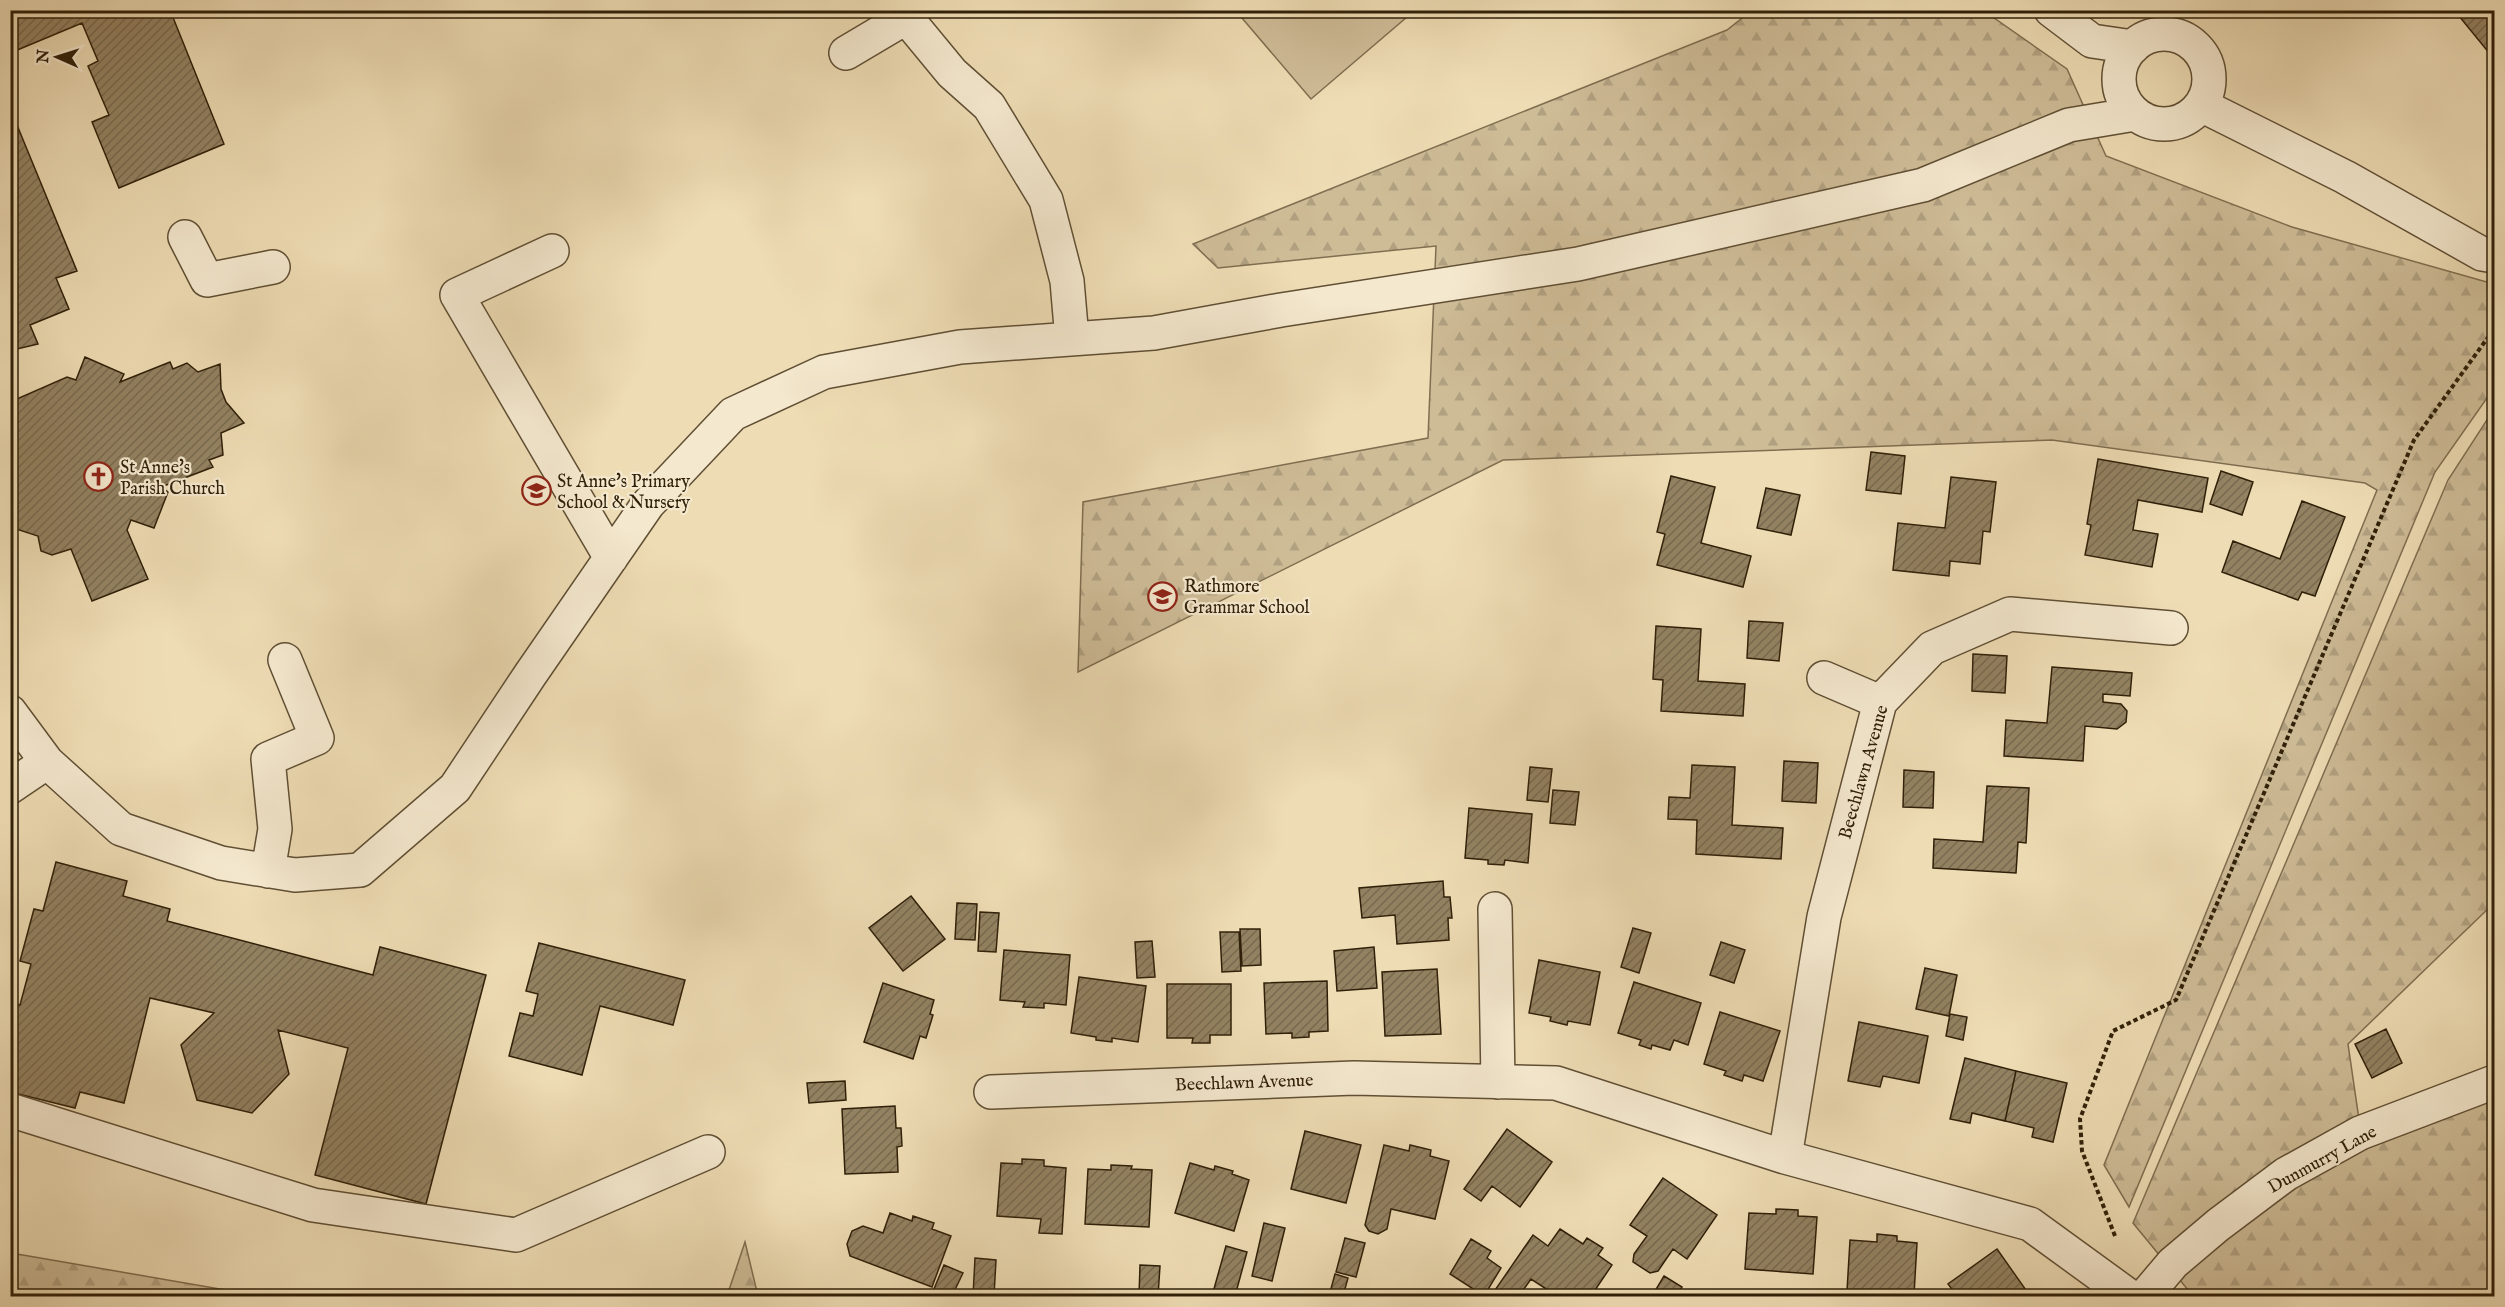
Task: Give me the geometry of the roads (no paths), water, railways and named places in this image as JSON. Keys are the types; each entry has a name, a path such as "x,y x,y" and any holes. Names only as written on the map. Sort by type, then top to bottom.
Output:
{"street":[{"path":"2051,10 2092,41 2133,47"},
{"path":"846,53 903,14 952,73 989,106 1046,200 1067,281 1072,339"},
{"path":"2158,34 2173,35 2187,40 2198,50 2206,62 2209,77 2207,92 2201,105 2191,116 2177,123 2162,125 2148,122 2135,114 2122,96 2119,74 2123,59 2133,47 2144,39 2158,34"},
{"path":"2201,105 2345,177 2482,254 2494,256"},
{"path":"10,712 47,762 121,830 221,863 268,871 295,875 360,870 455,788 648,504 733,414 824,372 960,347 1154,333 1281,310 1578,264 1923,185 2070,125 2135,114"},
{"path":"185,237 207,280 273,267"},
{"path":"552,251 457,296 611,558"},
{"name":"Beechlawn Avenue","path":"1785,1157 1824,917 1880,702 1932,648 2010,614 2171,628"},
{"path":"268,871 275,829 268,759 317,738 285,660"},
{"path":"1824,678 1880,702"},
{"path":"10,787 47,762"},
{"path":"1495,909 1498,1082"},
{"name":"Beechlawn Avenue","path":"991,1092 1354,1078 1556,1083 1785,1157 2030,1224 2129,1296"},
{"name":"Dunmurry Lane","path":"2145,1296 2173,1263 2218,1225 2286,1174 2360,1133 2494,1082"},
{"path":"10,1110 313,1205 516,1235 708,1152"}],"place":[{"name":"St Anne's Parish Church","path":"99,477"},
{"name":"St Anne's Primary School & Nursery","path":"536,491"},
{"name":"Rathmore Grammar School","path":"1163,596"}]}
